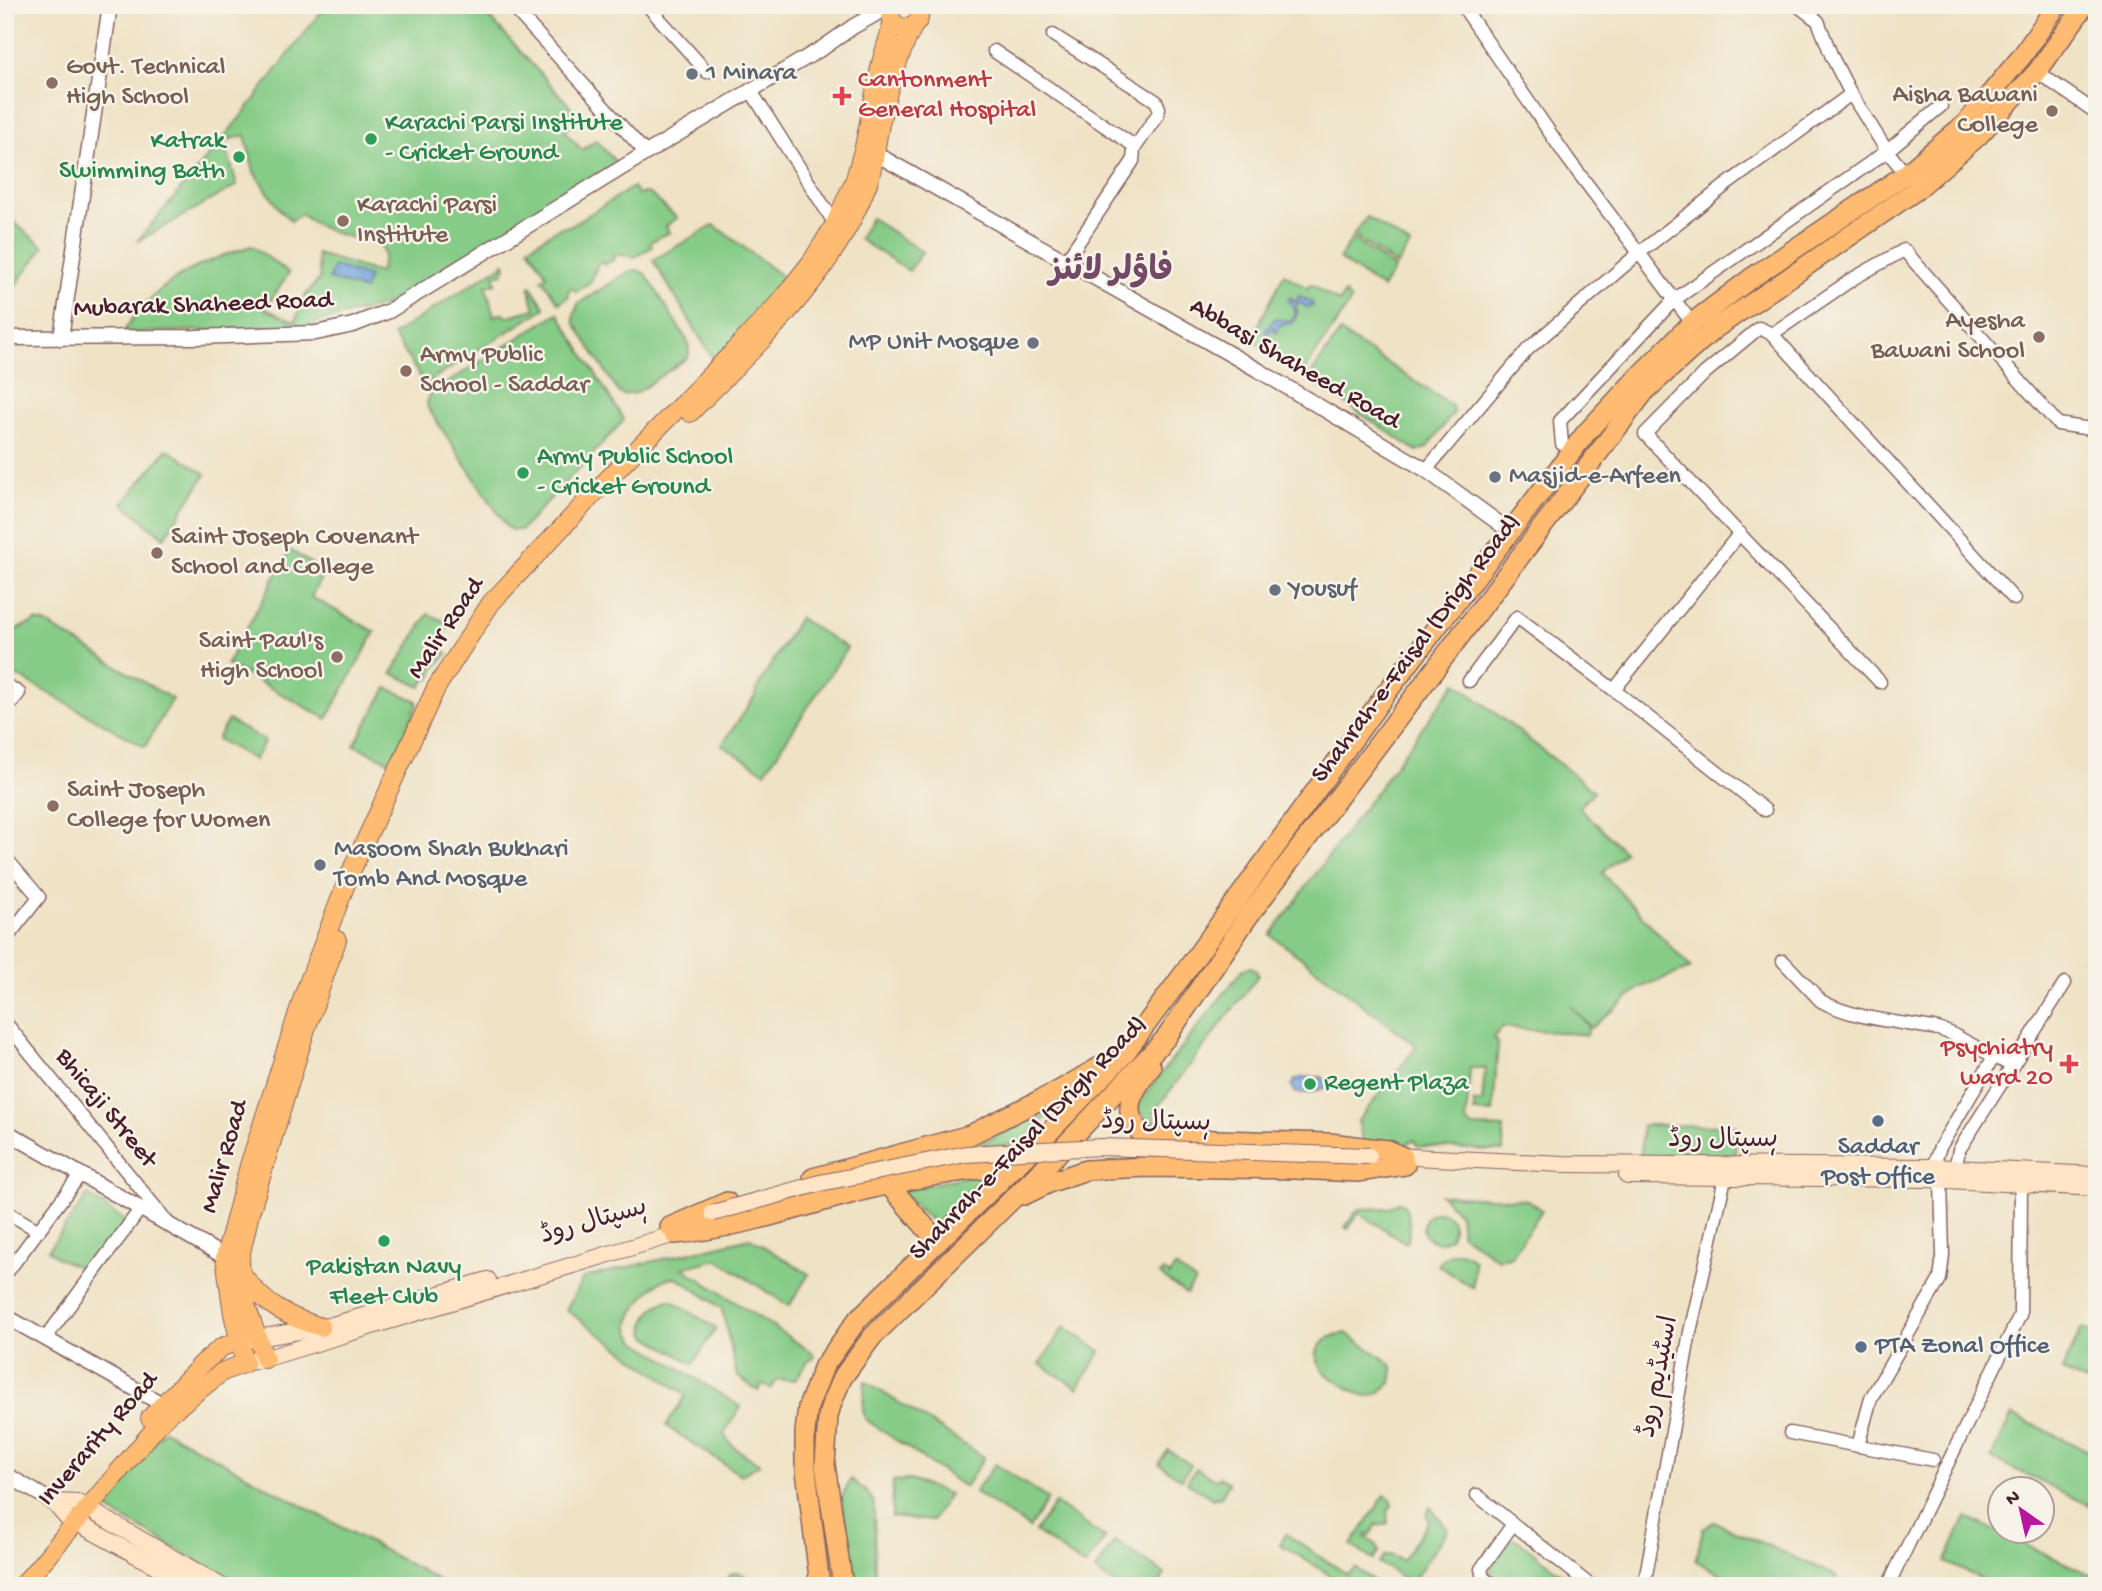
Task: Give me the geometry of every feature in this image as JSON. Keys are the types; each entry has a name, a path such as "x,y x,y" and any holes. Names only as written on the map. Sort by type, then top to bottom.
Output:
{"highway":[{"name":"Shahrah-e-Faisal (Drigh Road)","path":"815,1464 805,1432 808,1407 824,1366 859,1319 1016,1166 1124,1054 1387,692 1586,433 1692,323 1750,279 1906,174 1965,124 2022,56 2057,5"},
{"name":"Shahrah-e-Faisal (Drigh Road)","path":"815,1464 832,1402 842,1378 872,1337 1043,1169 1166,1038 1247,918 1645,391 1713,330 1915,191 1978,136 2037,72 2085,5"},
{"path":"1166,1038 1157,1059 1129,1103 1129,1117 1146,1138 1329,1143 1388,1150 1404,1161"},
{"path":"673,1231 728,1201 970,1135 1124,1054"},
{"path":"960,1138 982,1168"},
{"path":"1004,1205 1051,1182 1086,1170 1147,1167 1295,1168 1357,1172 1404,1161"},
{"path":"673,1231 708,1231 889,1185 982,1168 1016,1166"},
{"path":"889,1185 939,1242"},
{"path":"815,1464 820,1586"},
{"path":"815,1464 843,1586"}],"main road":[{"path":"893,13 896,25 905,28 920,13"},
{"name":"Malir Road","path":"245,1363 248,1339 247,1308 240,1257 250,1213 305,1032 353,897 400,782 436,706 498,609 753,349 816,278 836,249 862,200 869,179 869,150 880,63 893,13"},
{"name":"Malir Road","path":"265,1359 248,1339 225,1257 249,1166 304,994 345,888 436,688 491,603 778,304 812,261 835,224 869,150 881,121 893,77 920,13"},
{"name":"ہسپتال روڈ","path":"245,1363 265,1359 820,1183 966,1154 1102,1147 1370,1159 1563,1174 1725,1178 1937,1173 1955,1168 2097,1175"},
{"name":"ہسپتال روڈ","path":"1404,1161 1937,1173 2021,1184 2097,1188"},
{"name":"ہسپتال روڈ","path":"248,1339 321,1327 673,1231"},
{"path":"240,1271 254,1290 272,1306 292,1317 321,1327"},
{"name":"Inverarity Road","path":"22,1586 162,1404 222,1348 248,1339"},
{"name":"Inverarity Road","path":"8,1586 164,1418 222,1371 245,1363"},
{"path":"53,1502 221,1586"},
{"path":"77,1513 193,1586"}],"street":[{"path":"511,5 646,153"},
{"path":"1462,5 1568,159 1692,323"},
{"path":"1797,5 1818,21 1850,94 1887,151 1906,174"},
{"path":"649,6 706,72"},
{"path":"61,338 105,8"},
{"name":"Mubarak Shaheed Road","path":"5,338 316,333 353,325 389,311 865,20 893,13"},
{"path":"1053,35 1156,101 1159,108 1158,114 1134,149 1133,161 1065,262"},
{"path":"994,51 1130,143 1134,149"},
{"path":"2037,72 2097,113"},
{"path":"751,91 835,224"},
{"path":"1426,470 1528,349 1639,253 1850,94"},
{"path":"1562,444 1560,421 1674,300 1887,151 1941,106"},
{"name":"Abbasi Shaheed Road","path":"869,150 1258,370 1426,470 1511,532"},
{"path":"1772,334 1854,278 1904,250 2057,424 2097,430"},
{"path":"1880,682 1645,433 1706,373 1759,328 1772,334 2014,599"},
{"path":"1614,690 1740,533"},
{"path":"1469,681 1517,617 1765,810"},
{"path":"5,684 19,693 5,712"},
{"path":"5,857 39,897 5,940"},
{"path":"1783,961 1821,1001 1844,1012 1938,1029 1995,1055 2012,1066"},
{"path":"1955,1168 1959,1150 2065,983"},
{"name":"Bhicaji Street","path":"5,1022 170,1224"},
{"path":"1858,1446 1871,1398 1940,1279 1943,1255 1937,1173 1940,1147 1995,1055"},
{"path":"5,1131 225,1257"},
{"path":"5,1275 80,1175"},
{"name":"اسٹیڈیم روڈ","path":"1644,1586 1690,1332 1725,1178"},
{"path":"1888,1586 2020,1315 2021,1184"},
{"path":"45,1339 141,1208"},
{"path":"5,1211 39,1231"},
{"path":"5,1316 162,1404"},
{"path":"1790,1433 1933,1460"},
{"path":"5,1474 53,1502"},
{"path":"1477,1495 1591,1586"},
{"path":"1495,1586 1483,1578 1480,1569 1513,1524"}],"green space":[{"name":"Karachi Parsi Institute","path":"326,5 478,5 579,116 565,132 582,150 596,140 621,168 395,303 316,322 316,327 123,333 148,301 178,277 214,259 252,246 289,273 265,309 295,322 304,297 320,278 317,254 380,273 384,255 379,240 338,234 301,214 291,221 281,211 254,172 245,135 224,141 237,185 137,242 244,113"},
{"path":"633,187 639,195 650,194 677,218 666,226 670,232 650,242 652,247 635,257 612,254 615,259 604,265 601,261 590,283 576,292 572,287 568,291 569,296 559,303 542,279 547,276 529,247 559,228 570,226"},
{"path":"5,215 44,247 5,299"},
{"path":"1367,217 1410,245 1397,265 1353,236"},
{"path":"871,218 922,252 909,271 859,239"},
{"path":"714,225 795,286 715,362 653,260"},
{"path":"1352,239 1395,268 1382,288 1339,259"},
{"path":"505,263 503,273 494,275 496,283 486,286 494,316 504,313 505,317 535,309 529,288 531,286 545,308 425,384 393,335"},
{"path":"637,270 646,274 688,342 689,353 687,358 636,393 624,395 619,393 574,322 574,315 578,304 630,271"},
{"path":"1284,274 1307,288 1311,284 1339,302 1345,293 1351,301 1303,373 1251,340"},
{"name":"Army Public School - Cricket Ground","path":"558,313 624,420 521,530 512,530 507,527 428,408 427,402 431,393"},
{"path":"1340,332 1451,405 1454,412 1427,448 1417,451 1314,383 1311,374"},
{"path":"167,449 206,474 164,538 123,503"},
{"path":"290,550 324,572 311,597 375,632 327,719 227,664"},
{"path":"428,614 451,624 434,644 448,653 421,687 392,673"},
{"path":"799,618 847,648 765,772 722,745 755,696 757,688"},
{"path":"36,621 45,623 172,699 145,747 5,669 5,634"},
{"path":"1456,682 1594,791 1579,807 1625,852 1602,873 1691,968 1641,987 1592,1028 1570,1005 1589,1027 1587,1035 1502,1027 1494,1038 1498,1042 1493,1113 1474,1112 1474,1102 1482,1103 1485,1068 1470,1068 1466,1122 1473,1127 1504,1128 1503,1151 1418,1146 1414,1140 1404,1147 1364,1147 1358,1121 1417,1046 1271,935"},
{"path":"387,688 416,700 418,704 391,762 354,745"},
{"path":"228,720 265,741 254,760 217,739"},
{"path":"1243,969 1255,969 1258,975 1153,1113 1158,1123 1146,1119 1138,1110 1140,1101"},
{"path":"1054,1109 1019,1145 974,1147"},
{"path":"1642,1125 1736,1126 1735,1157 1641,1156"},
{"path":"986,1172 936,1225 900,1191"},
{"path":"88,1195 127,1222 90,1272 57,1258 48,1250"},
{"path":"1441,1195 1528,1200 1542,1210 1511,1257 1498,1259 1461,1234 1459,1216"},
{"path":"1398,1202 1403,1203 1409,1217 1406,1243 1359,1213 1348,1229 1345,1227 1358,1209 1389,1208"},
{"path":"1438,1212 1449,1216 1453,1227 1449,1238 1438,1242 1427,1238 1423,1227 1427,1216"},
{"path":"750,1238 809,1274 789,1306 717,1259 683,1268 813,1353 814,1358 808,1361 795,1380 777,1380 771,1389 762,1384 758,1391 737,1376 722,1309 676,1278 669,1278 653,1287 639,1303 629,1326 636,1341 741,1407 724,1433 734,1447 760,1464 741,1475 666,1426 686,1395 566,1310 583,1278"},
{"path":"1460,1252 1474,1262 1473,1288 1438,1265 1453,1253"},
{"path":"1175,1267 1195,1281 1186,1294 1160,1275 1164,1271 1169,1275"},
{"path":"671,1300 716,1328 693,1364 647,1336 645,1324 650,1313 660,1304"},
{"path":"1064,1327 1101,1351 1078,1388 1040,1364"},
{"path":"2082,1328 2097,1335 2097,1387 2062,1371"},
{"path":"1346,1333 1390,1363 1393,1370 1391,1383 1378,1393 1365,1396 1348,1388 1327,1374 1318,1362 1318,1349 1321,1344"},
{"path":"865,1381 984,1457 965,1487 865,1419"},
{"path":"2012,1415 2097,1455 2097,1509 2056,1489 2056,1476 2028,1476 1991,1458"},
{"path":"164,1430 449,1586 242,1586 101,1506"},
{"path":"1168,1450 1191,1465 1182,1479 1159,1464"},
{"path":"995,1464 1048,1499 1029,1528 975,1492"},
{"path":"1196,1468 1217,1480 1219,1477 1229,1483 1220,1498 1216,1496 1213,1499 1187,1482"},
{"path":"851,1479 868,1493 874,1502 875,1586 858,1586 841,1498"},
{"path":"910,1480 949,1494 932,1521 892,1517 893,1481"},
{"path":"1385,1495 1393,1504 1387,1513 1388,1523 1380,1526 1377,1524 1369,1536 1367,1534 1365,1537 1375,1544 1379,1551 1373,1560 1351,1545"},
{"path":"1055,1503 1105,1538 1085,1566 1035,1532"},
{"path":"1430,1507 1448,1529 1412,1583 1379,1563 1384,1556 1391,1555 1402,1561 1429,1521 1427,1515"},
{"path":"1966,1517 1986,1526 1986,1546 2028,1546 2097,1578 2097,1586 1997,1586 1945,1562"},
{"path":"1714,1522 1837,1576 1832,1586 1742,1586 1696,1561 1703,1528"},
{"path":"1286,1534 1347,1574 1355,1568 1374,1581 1371,1586 1344,1586 1280,1544"},
{"path":"1515,1539 1576,1586 1508,1586 1490,1573 1498,1553"},
{"path":"1115,1541 1165,1574 1158,1586 1117,1586 1095,1571"},
{"path":"740,1573 763,1586 721,1586 729,1575"}],"water":[{"path":"334,266 369,277 364,290 329,279"},
{"path":"1299,296 1312,302 1313,306 1307,307 1299,302 1293,323 1280,325 1277,333 1272,327 1269,333 1265,333 1275,319 1293,319 1296,312 1288,300 1291,297 1296,301"},
{"name":"Regent Plaza","path":"1322,1077 1328,1084 1327,1087 1309,1093 1296,1093 1291,1085 1295,1080"}],"place":[{"name":"1 Minara","path":"692,74"},
{"name":"Govt. Technical High School","path":"52,83"},
{"name":"Cantonment General Hospital","path":"842,96"},
{"name":"Aisha Bawani College","path":"2052,111"},
{"name":"Karachi Parsi Institute - Cricket Ground","path":"371,139"},
{"name":"Katrak Swimming Bath","path":"239,157"},
{"name":"Karachi Parsi Institute","path":"343,221"},
{"name":"Ayesha Bawani School","path":"2039,337"},
{"name":"MP Unit Mosque","path":"1033,343"},
{"name":"Army Public School - Saddar","path":"406,371"},
{"name":"Army Public School - Cricket Ground","path":"523,473"},
{"name":"Masjid-e-Arfeen","path":"1495,477"},
{"name":"Saint Joseph Covenant School and College","path":"157,553"},
{"name":"Yousuf","path":"1275,590"},
{"name":"Saint Paul's High School","path":"337,657"},
{"name":"Saint Joseph College for Women","path":"53,806"},
{"name":"Masoom Shah Bukhari Tomb And Mosque","path":"320,865"},
{"name":"Psychiatry ward 20","path":"2069,1064"},
{"name":"Regent Plaza","path":"1310,1084"},
{"name":"Saddar Post Office","path":"1878,1121"},
{"name":"Pakistan Navy Fleet Club","path":"384,1241"},
{"name":"PTA Zonal Office","path":"1861,1347"}],"district":[{"name":"فاؤلر لائنز","path":"1111,273"}]}
